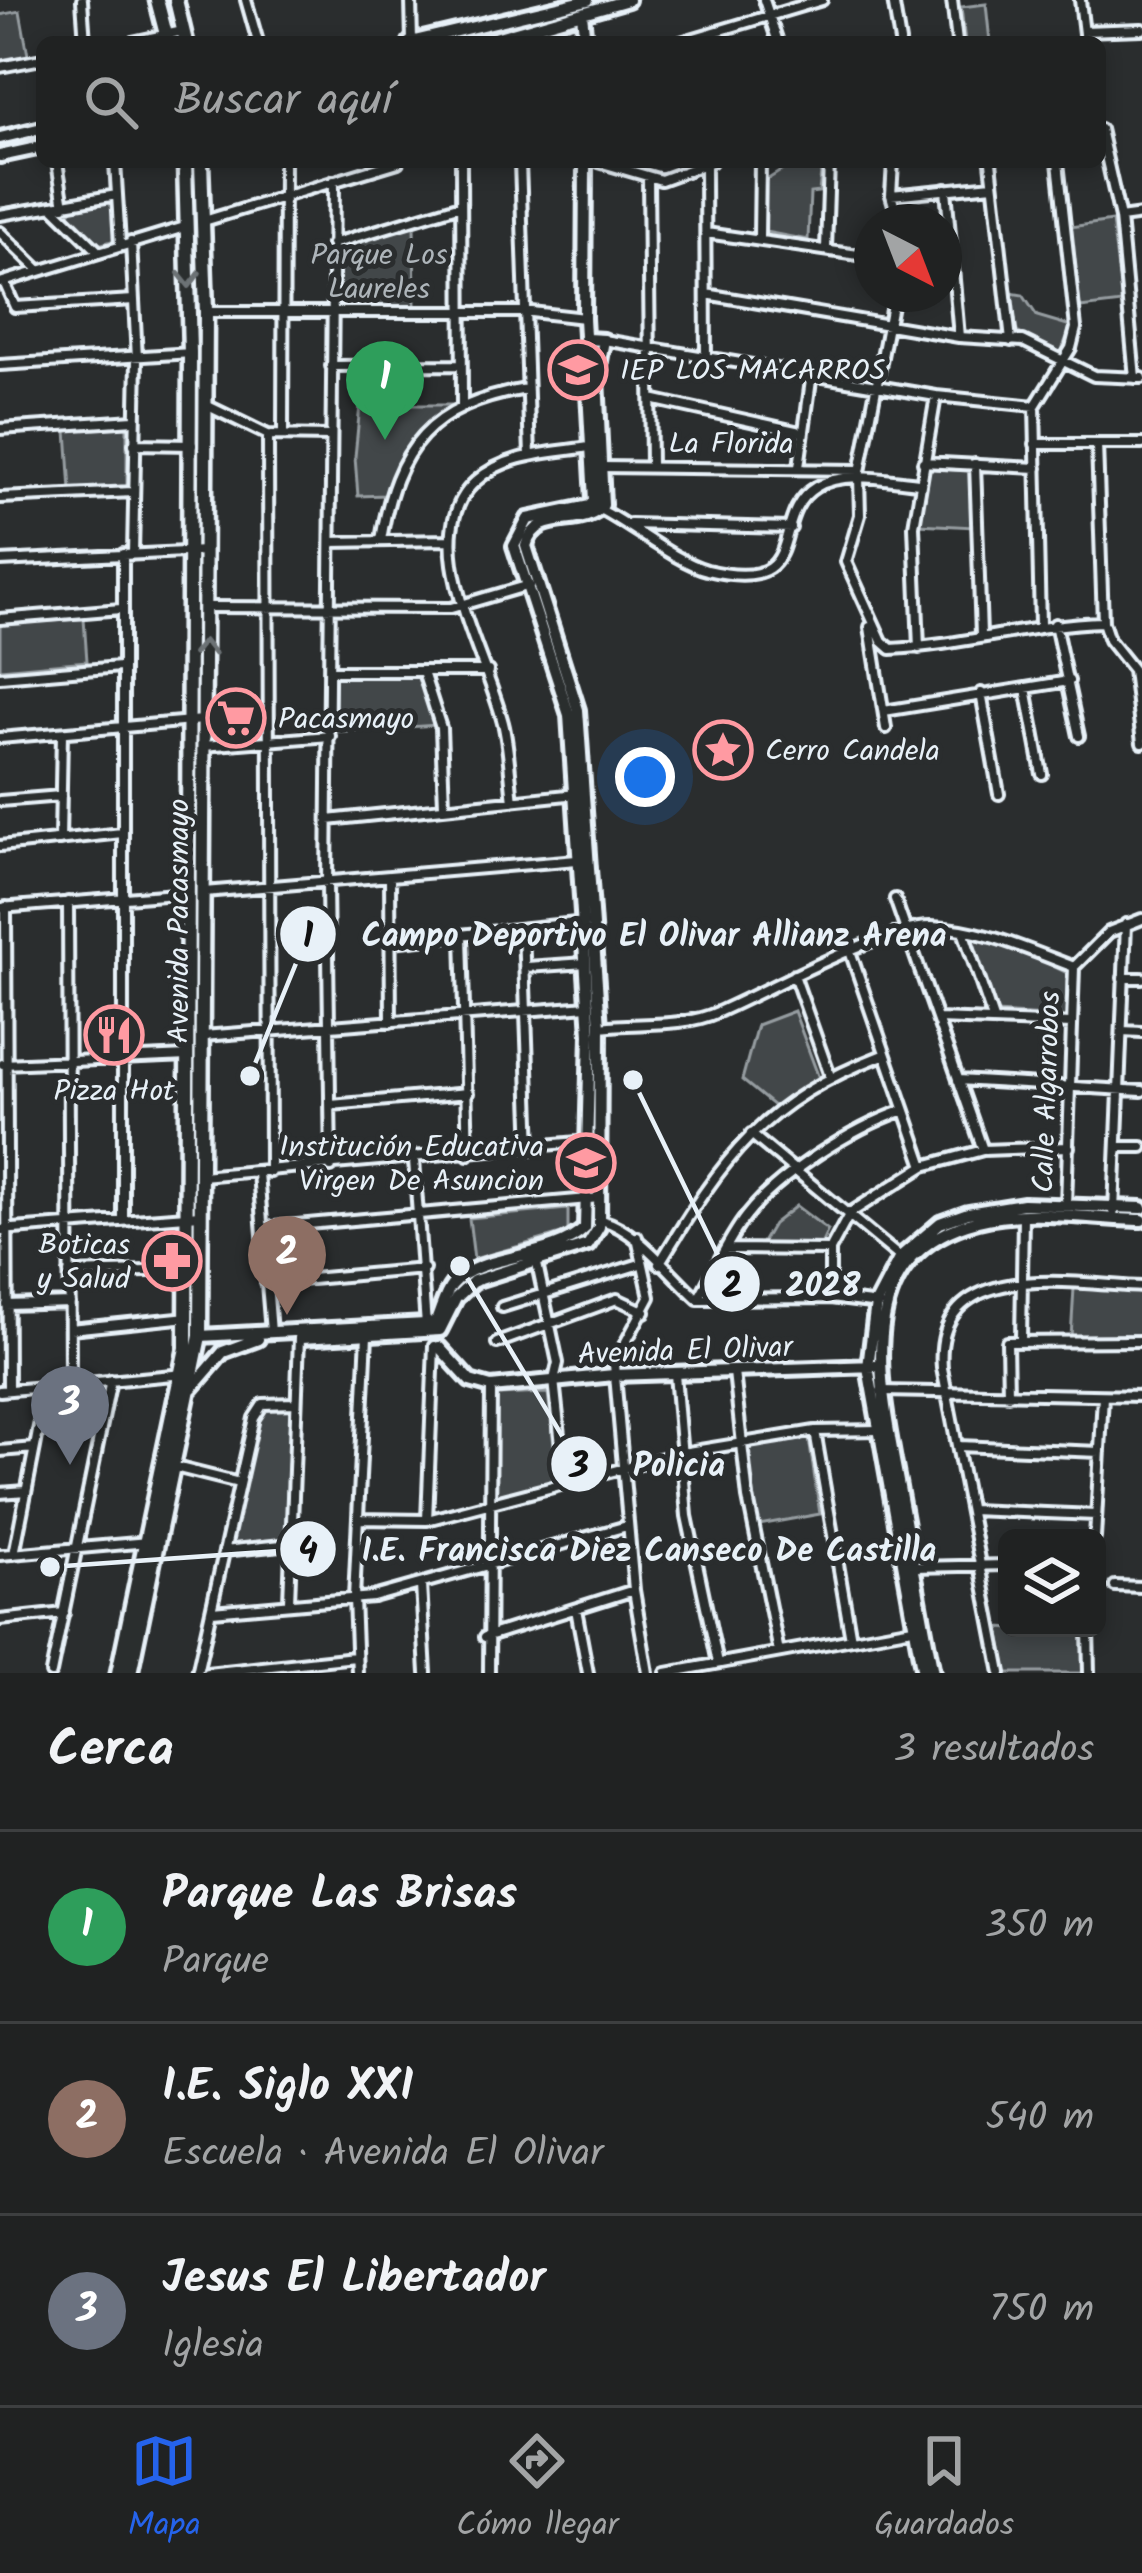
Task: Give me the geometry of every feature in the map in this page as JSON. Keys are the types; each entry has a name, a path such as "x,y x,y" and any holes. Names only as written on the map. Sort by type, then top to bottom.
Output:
{"main road":[{"path":"157,0 166,36"},
{"path":"176,0 185,36"},
{"name":"Avenida Pacasmayo","path":"185,168 190,353 188,722 201,1036 200,1177 194,1216"},
{"name":"Avenida Pacasmayo","path":"130,1673 153,1542 200,1336 193,1316 189,1056 203,746 206,312 201,168"},
{"path":"189,1374 193,1316"},
{"name":"Avenida Pacasmayo","path":"118,1673 175,1467 192,1388 189,1374"}],"street":[{"path":"82,0 85,36"},
{"path":"246,0 256,36"},
{"path":"411,0 412,36"},
{"path":"439,36 583,4 628,0"},
{"path":"764,0 776,36"},
{"path":"701,36 822,0"},
{"path":"893,0 899,36"},
{"path":"954,0 956,36"},
{"path":"1080,0 1084,36"},
{"path":"497,36 583,4"},
{"path":"583,4 585,36"},
{"path":"1084,31 1142,29"},
{"path":"0,67 36,60"},
{"path":"0,138 36,129"},
{"path":"0,156 36,148"},
{"path":"706,294 959,337 1011,340 1094,376 1139,378 1120,218 1106,156"},
{"path":"57,168 59,207 98,251"},
{"path":"115,168 137,358 133,492 121,609 123,1220"},
{"path":"283,435 284,168"},
{"path":"203,221 377,168"},
{"path":"461,168 462,406"},
{"path":"520,168 530,456"},
{"path":"585,168 584,318 593,503 539,514 516,534 529,585 578,710 578,860 586,922"},
{"path":"617,168 661,180 696,168"},
{"path":"706,356 708,168"},
{"path":"759,236 760,168"},
{"path":"826,250 829,168"},
{"path":"892,168 894,204"},
{"path":"992,168 1011,340"},
{"path":"1040,626 1035,406 1076,328 1059,168"},
{"path":"648,178 651,467"},
{"path":"332,1167 328,820 334,182"},
{"path":"891,195 993,185"},
{"path":"946,189 959,337"},
{"path":"0,215 117,195"},
{"path":"332,244 461,205"},
{"path":"1120,218 1142,215"},
{"path":"134,301 16,307 2,283 188,226"},
{"path":"0,232 39,270"},
{"path":"706,232 759,236 854,254"},
{"path":"206,312 461,312 584,318"},
{"path":"886,728 869,620 847,562 860,515 860,474 891,312"},
{"path":"587,339 651,344 936,396 1035,406"},
{"path":"601,510 597,377 604,340"},
{"path":"0,365 206,352"},
{"path":"331,366 461,365"},
{"path":"799,467 800,432 812,374"},
{"path":"381,540 397,472 423,433 462,406 526,389"},
{"path":"920,648 918,483 936,396"},
{"path":"651,399 800,432"},
{"path":"206,404 268,435 330,436"},
{"path":"0,429 134,421"},
{"path":"268,435 266,1031 270,1172"},
{"path":"134,444 205,444"},
{"path":"1035,444 1142,445"},
{"path":"1097,445 1103,622 1109,640 1137,669 1142,743"},
{"path":"513,801 505,729 464,607 449,540 457,508 476,481 505,462 590,447"},
{"path":"923,462 1037,468"},
{"path":"975,464 981,634"},
{"name":"La Florida","path":"601,467 799,467 918,483"},
{"path":"529,585 526,546 531,531 542,523 601,510 703,569 746,574 770,569 811,490 860,474"},
{"path":"0,498 133,492"},
{"path":"628,524 791,528"},
{"path":"331,542 449,540"},
{"path":"0,561 205,551"},
{"path":"204,607 464,607 529,585"},
{"path":"0,620 121,609"},
{"path":"869,620 891,649 1055,624 1103,622"},
{"path":"1055,624 1079,736"},
{"path":"0,677 121,668"},
{"path":"331,671 488,671"},
{"path":"424,672 441,728 444,805"},
{"path":"884,711 1069,681"},
{"path":"1026,688 1042,773"},
{"path":"981,693 999,794"},
{"path":"0,738 203,721"},
{"path":"61,840 62,733"},
{"path":"203,746 330,736"},
{"path":"328,820 578,794"},
{"path":"434,1335 465,1286 588,1245 601,1220 595,1198 592,1005 578,794"},
{"path":"0,801 61,796"},
{"path":"0,846 122,833"},
{"path":"189,1374 4,1390 3,908 578,860"},
{"path":"390,877 391,1022"},
{"path":"895,899 982,1150"},
{"path":"68,902 70,1384"},
{"path":"599,1028 718,1012 794,975 909,930 964,932 1074,967 1109,932 1142,919"},
{"path":"391,942 586,922"},
{"path":"1114,1214 1126,924"},
{"path":"523,930 531,1150"},
{"path":"964,932 993,1019"},
{"path":"462,935 468,1018 468,1155"},
{"path":"851,954 924,1166"},
{"path":"527,967 589,963"},
{"name":"Calle Algarrobos","path":"1066,1212 1074,967"},
{"path":"794,975 830,1076"},
{"path":"1123,978 1142,978"},
{"path":"201,1036 592,1005"},
{"path":"592,1005 599,1028 595,1141"},
{"path":"938,1019 1072,1024"},
{"path":"1122,1031 1142,1032"},
{"path":"659,1264 715,1172 751,1134 830,1076 883,1055"},
{"path":"3,1064 189,1056"},
{"path":"958,1080 1142,1091"},
{"path":"331,1105 468,1093"},
{"path":"698,1299 763,1196 866,1123 902,1111"},
{"path":"751,1134 905,1261"},
{"path":"200,1177 595,1141"},
{"path":"830,1298 830,1250 850,1213 924,1166 982,1150 1069,1147"},
{"path":"1118,1147 1142,1147"},
{"path":"414,1160 434,1335 427,1520"},
{"path":"258,1173 272,1332"},
{"path":"263,1228 595,1198"},
{"path":"434,1335 448,1291 470,1270 578,1236 595,1198"},
{"path":"932,1673 919,1627 872,1366 881,1304 905,1261 940,1223 986,1207 1114,1214 1142,1220"},
{"path":"1114,1214 1142,1208"},
{"path":"905,1261 960,1227 1066,1212"},
{"path":"1021,1340 1023,1215"},
{"path":"3,1230 194,1216"},
{"path":"601,1220 637,1237 698,1299 830,1298 881,1304"},
{"path":"637,1237 640,1264 650,1285 645,1312 617,1353 614,1375 634,1590 649,1673"},
{"path":"728,1249 830,1250"},
{"path":"537,1264 558,1363 554,1380 565,1482"},
{"path":"502,1307 543,1298 640,1264"},
{"path":"69,1273 194,1269"},
{"path":"266,1283 424,1269"},
{"path":"1001,1673 940,1346 961,1304 980,1290 1021,1284 1142,1287"},
{"path":"497,1343 617,1299 645,1312"},
{"path":"7,1306 70,1304"},
{"path":"70,1329 193,1316"},
{"path":"357,1673 354,1598 367,1331"},
{"path":"192,1388 212,1361 237,1344 300,1334 367,1331 434,1335 470,1381 490,1387 485,1637 489,1673"},
{"path":"200,1336 300,1334"},
{"path":"290,1602 300,1334"},
{"path":"1008,1395 1004,1346 1021,1340 1142,1341"},
{"path":"872,1366 881,1391 884,1430"},
{"name":"Avenida El Olivar","path":"490,1387 614,1375 872,1366"},
{"path":"734,1372 741,1442 779,1652"},
{"path":"675,1374 687,1516 718,1663"},
{"path":"51,1673 111,1380"},
{"path":"14,1554 47,1386"},
{"path":"881,1391 1142,1396"},
{"path":"1095,1529 1103,1396"},
{"path":"197,1673 257,1410 262,1404 295,1403"},
{"path":"358,1519 427,1520 682,1453 815,1431 884,1430"},
{"path":"815,1431 851,1639"},
{"path":"958,1446 1100,1452"},
{"path":"0,1451 34,1448"},
{"path":"175,1467 239,1484"},
{"path":"0,1493 26,1491"},
{"path":"970,1510 1096,1515"},
{"path":"212,1612 354,1598 422,1584 627,1526"},
{"path":"0,1556 153,1542"},
{"path":"224,1551 291,1544"},
{"path":"908,1568 998,1564"},
{"path":"422,1584 426,1673"},
{"path":"1114,1586 1142,1587"},
{"path":"485,1637 634,1590"},
{"path":"576,1609 588,1673"},
{"path":"0,1620 64,1613"},
{"path":"991,1622 998,1622"},
{"path":"666,1673 703,1670 718,1663 919,1627"},
{"path":"919,1627 923,1673"},
{"path":"1088,1637 1090,1673"},
{"path":"207,1673 292,1668 355,1657"}],"green space":[{"path":"986,4 989,36 964,36 961,7"},
{"path":"20,11 28,55 0,60 0,15"},
{"path":"786,168 821,168 819,192 810,193 808,240 765,232 765,181"},
{"path":"105,201 112,204 115,240 99,245 68,214 73,208"},
{"path":"1112,221 1122,303 1080,308 1070,227"},
{"name":"Parque Los Laureles","path":"414,223 415,308 333,307 335,246"},
{"path":"1011,293 1023,295 1037,316 1071,326 1060,355 1017,332"},
{"path":"392,372 396,405 455,405 413,444 386,495 358,496 355,457 363,374"},
{"path":"127,426 127,488 71,491 67,430"},
{"path":"924,468 972,471 974,527 919,524"},
{"path":"84,619 87,661 0,669 0,624"},
{"path":"333,674 421,675 438,725 333,732"},
{"path":"970,938 1020,950 1067,973 1066,1017 995,1013"},
{"path":"794,1011 819,1078 775,1107 742,1080 757,1025"},
{"path":"796,1206 828,1230 821,1245 760,1246 773,1224"},
{"path":"568,1209 568,1232 474,1259 469,1218"},
{"path":"1074,1288 1142,1290 1142,1338 1071,1338"},
{"path":"548,1393 558,1480 493,1499 497,1395"},
{"path":"290,1409 286,1540 231,1546 260,1413"},
{"path":"809,1439 820,1514 759,1525 746,1447"},
{"path":"1001,1637 1086,1637 1084,1673 1007,1673"}],"place":[{"name":"IEP LOS MACARROS","path":"578,370"},
{"name":"Parque Las Brisas","path":"385,440"},
{"name":"Pacasmayo","path":"236,718"},
{"name":"Cerro Candela","path":"723,750"},
{"name":"Pizza Hot","path":"114,1035"},
{"name":"Campo Deportivo El Olivar Allianz Arena","path":"250,1076"},
{"name":"2028","path":"633,1080"},
{"name":"Institución Educativa Virgen De Asuncion","path":"586,1163"},
{"name":"Boticas y Salud","path":"172,1261"},
{"name":"Policia","path":"460,1266"},
{"name":"I.E. Siglo XXI","path":"287,1315"},
{"name":"Jesus El Libertador","path":"70,1465"},
{"name":"I.E. Francisca Diez Canseco De Castilla","path":"50,1567"}]}
